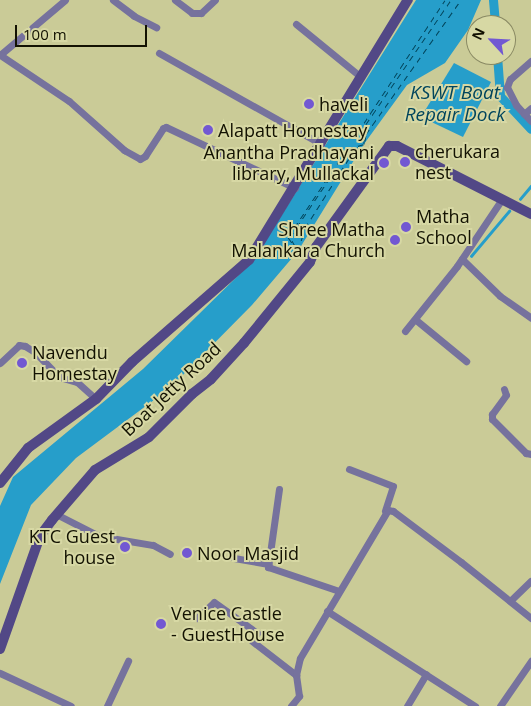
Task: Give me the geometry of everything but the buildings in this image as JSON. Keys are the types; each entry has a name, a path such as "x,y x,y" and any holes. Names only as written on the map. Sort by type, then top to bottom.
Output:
{"main road":[{"path":"0,484 28,448 96,399 132,362 249,260 295,188 408,0"},
{"name":"Boat Jetty Road","path":"0,649 40,536 56,514 94,470 149,437 231,357 310,262 316,247 389,146 397,146 502,199"},
{"path":"502,199 531,214"}],"street":[{"path":"65,0 0,55 69,101 124,150 140,159 145,156 163,128 166,127 295,188"},
{"path":"113,0 134,16 156,27"},
{"path":"175,0 192,13 201,13 215,0"},
{"path":"296,24 361,77"},
{"path":"159,53 321,144"},
{"path":"531,61 510,79 507,85 509,92 531,121"},
{"path":"524,114 531,108"},
{"path":"405,331 416,320 462,259 502,199"},
{"path":"462,259 500,296 531,318"},
{"path":"416,320 466,361"},
{"path":"0,363 19,345 25,346 36,353 60,377 77,382 96,399"},
{"path":"504,389 506,395 492,414 492,420 526,453 531,454"},
{"path":"291,706 298,696 296,675 300,658 385,511 393,486 349,469"},
{"path":"279,489 268,564 271,569 339,592"},
{"path":"385,511 392,511 531,618"},
{"path":"56,514 99,536 153,546 170,554"},
{"path":"234,558 268,564"},
{"path":"510,601 531,581"},
{"path":"197,618 214,602 258,633 252,642 296,675"},
{"path":"327,612 475,706"},
{"path":"500,706 531,660"},
{"path":"107,706 128,661"},
{"path":"0,673 72,706"},
{"path":"407,706 426,674"}],"water":[{"path":"416,0 481,0 474,15 466,15 466,33 445,63 407,85 364,144 298,251 252,305 170,388 76,458 31,505 0,584 0,506 13,477 143,369 253,261"},
{"name":"KSWT Boat Repair Dock","path":"454,63 491,82 463,137 421,117"}],"waterway":[{"path":"493,0 494,15"},
{"path":"498,65 500,96 531,129"},
{"path":"520,199 531,186"},
{"path":"471,256 509,211"}],"ferry route":[{"path":"298,251 288,237 347,149 364,144 364,123 445,0"},
{"path":"365,136 366,124 451,0"},
{"path":"365,141 366,134 461,0"},
{"path":"295,246 290,237 348,151 359,146"},
{"path":"298,251 305,228 355,149 359,147"}],"place":[{"name":"haveli","path":"309,104"},
{"name":"Alapatt Homestay","path":"208,130"},
{"name":"cherukara nest","path":"405,162"},
{"name":"Anantha Pradhayani library, Mullackal","path":"384,163"},
{"name":"Matha School","path":"406,227"},
{"name":"Shree Matha Malankara Church","path":"395,240"},
{"name":"Navendu Homestay","path":"22,363"},
{"name":"KTC Guest house","path":"125,547"},
{"name":"Noor Masjid","path":"187,553"},
{"name":"Venice Castle - GuestHouse","path":"161,624"}]}
